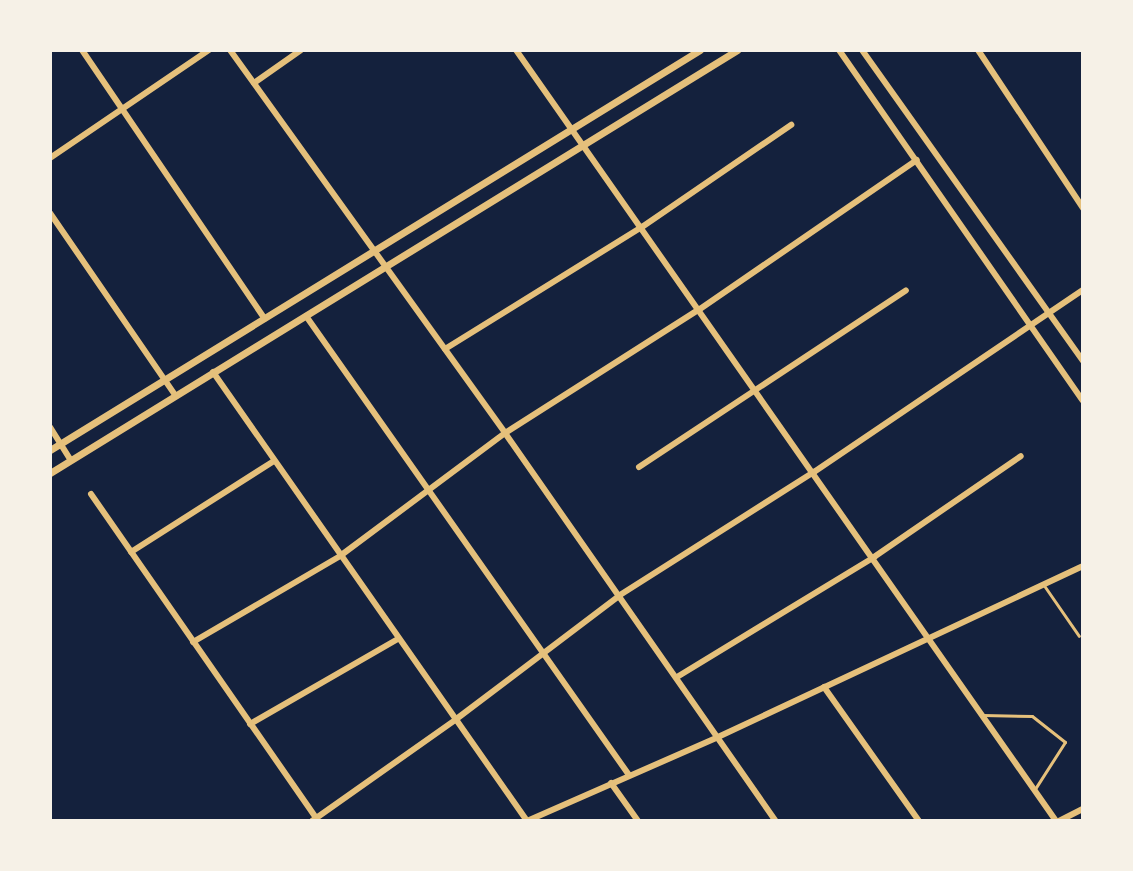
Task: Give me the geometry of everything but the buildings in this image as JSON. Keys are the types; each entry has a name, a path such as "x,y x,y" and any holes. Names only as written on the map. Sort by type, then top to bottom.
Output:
{"street":[{"path":"82,50 265,319"},
{"path":"50,158 209,50"},
{"path":"230,50 620,595 776,821"},
{"path":"254,83 301,50"},
{"path":"516,50 1058,821 1083,809"},
{"path":"50,450 700,50"},
{"path":"50,473 737,50"},
{"path":"839,50 1083,401"},
{"path":"862,50 1083,361"},
{"path":"978,50 1083,208"},
{"path":"445,349 642,227 791,125"},
{"path":"193,642 340,556 505,433 700,309 917,160"},
{"path":"50,213 175,395"},
{"path":"639,467 906,290"},
{"path":"91,494 315,820 455,720 620,595 814,472 1083,290"},
{"path":"306,316 629,775"},
{"path":"213,372 527,821 718,737 1083,566"},
{"path":"50,427 71,460"},
{"path":"677,677 874,557 1021,456"},
{"path":"131,552 274,461"},
{"path":"250,724 398,639"},
{"path":"824,687 919,821"},
{"path":"611,783 638,821"}],"lane":[{"path":"1043,584 1079,636"},
{"path":"983,715 1032,716 1065,742 1035,789"}]}
